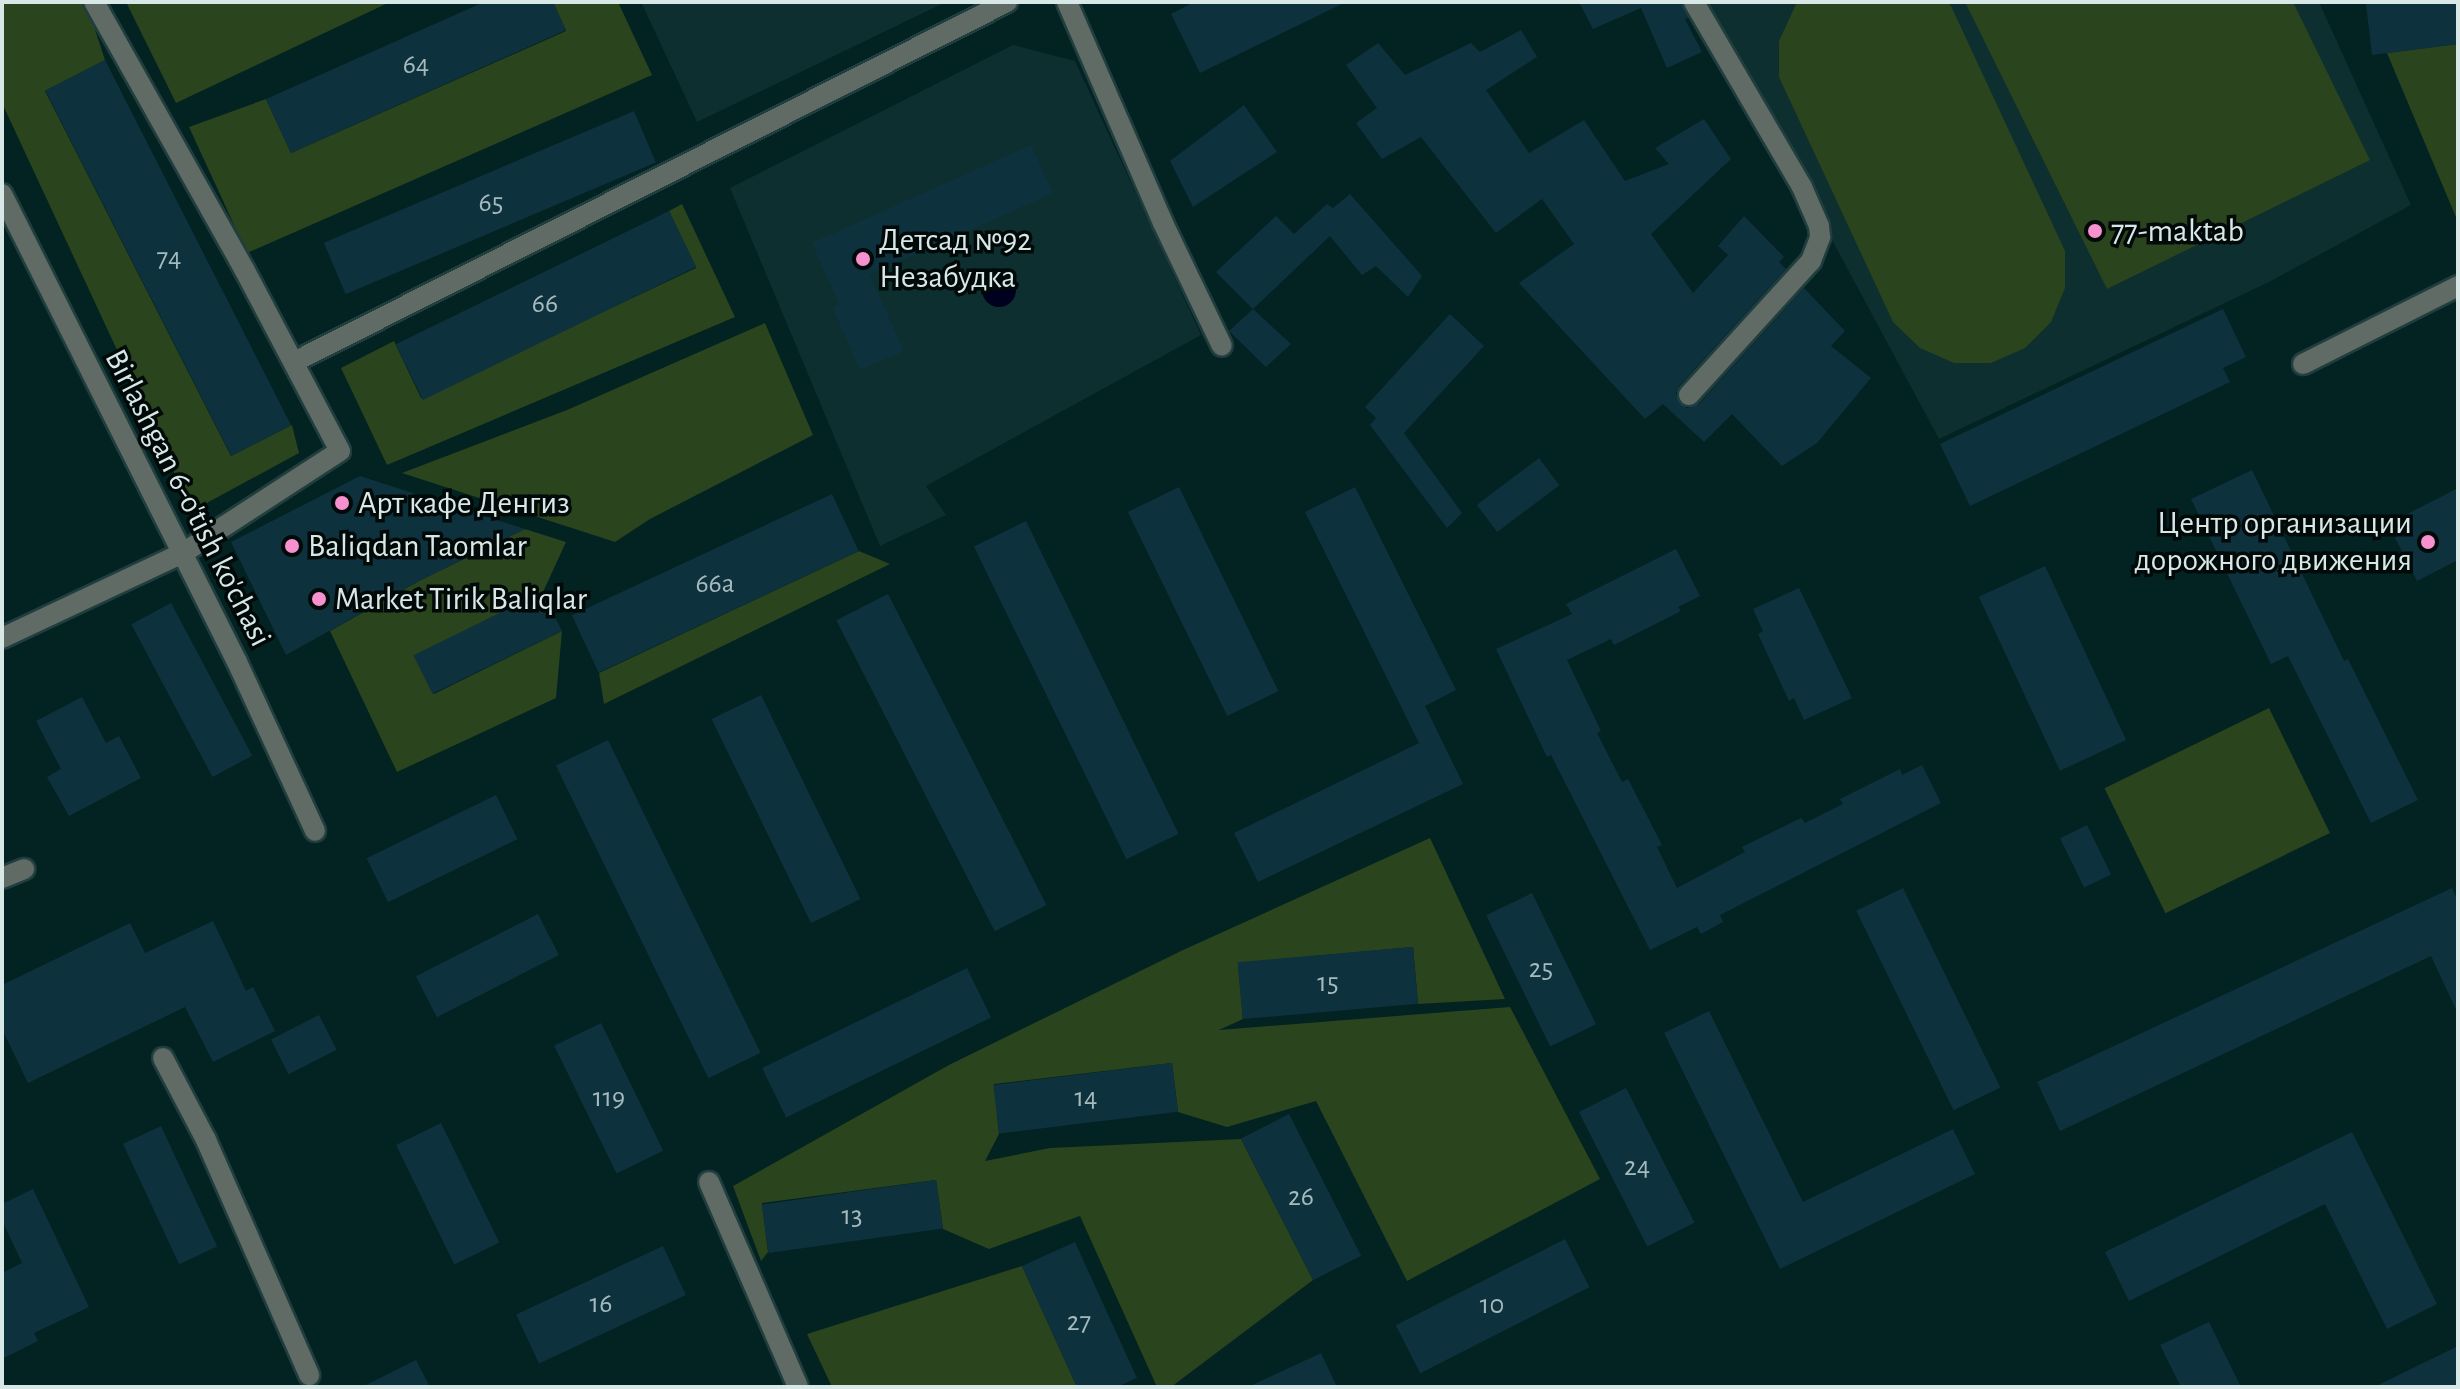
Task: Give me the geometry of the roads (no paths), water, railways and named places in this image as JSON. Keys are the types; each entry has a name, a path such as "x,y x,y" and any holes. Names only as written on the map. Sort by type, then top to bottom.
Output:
{"street":[{"path":"2,638 183,553 340,451 294,362 94,2"},
{"path":"294,362 1007,2"},
{"path":"1067,2 1163,223 1222,346"},
{"path":"1689,395 1811,261 1820,237 1819,226 1802,187 1694,2"},
{"name":"Birlashgan 6-o'tish ko'chasi","path":"2,194 183,553 315,831"},
{"path":"2303,364 2458,286"},
{"path":"2,878 24,869"},
{"path":"163,1058 206,1140 309,1375"},
{"path":"709,1182 798,1387"}],"place":[{"name":"77-maktab","path":"2095,231"},
{"name":"Детсад №92 Незабудка","path":"863,259"},
{"name":"Арт кафе Денгиз","path":"342,503"},
{"name":"Центр организации дорожного движения","path":"2428,542"},
{"name":"Baliqdan Taomlar","path":"292,546"},
{"name":"Market Tirik Baliqlar","path":"319,599"}]}
